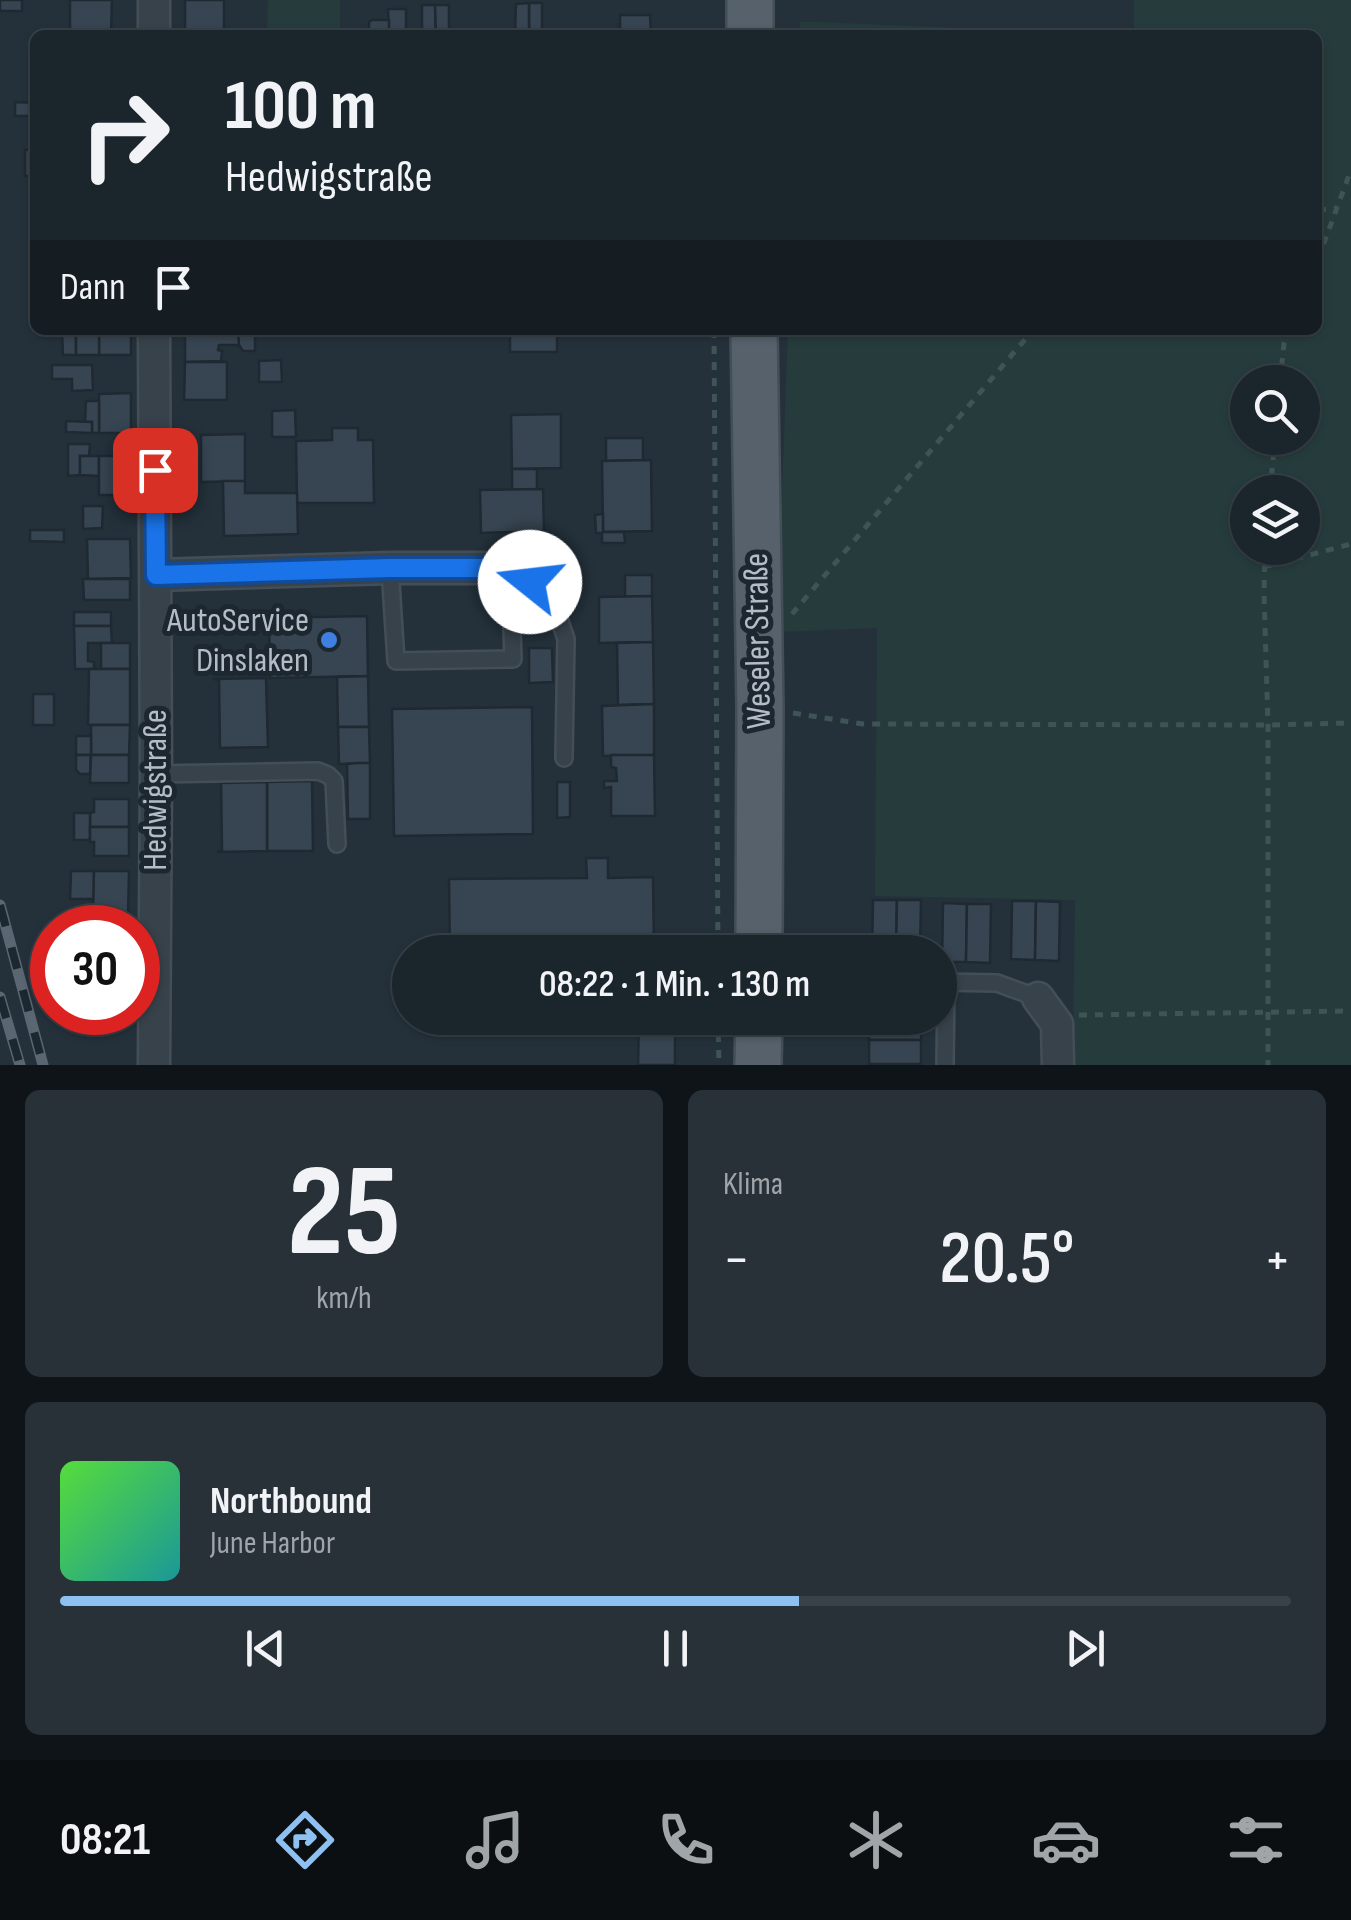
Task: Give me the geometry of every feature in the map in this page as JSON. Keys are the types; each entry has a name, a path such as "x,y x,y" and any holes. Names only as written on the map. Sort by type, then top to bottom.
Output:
{"main road":[{"path":"750,0 750,30"},
{"name":"Weseler Straße","path":"754,335 759,935"},
{"path":"758,1035 758,1065"}],"street":[{"path":"154,0 154,30"},
{"name":"Hedwigstraße","path":"154,335 154,1065"},
{"path":"156,575 510,568 551,595"},
{"path":"1038,998 1057,1024 1058,1065"}],"lane":[{"path":"390,568 396,661 513,660 510,568"},
{"path":"551,595 566,639 564,758"},
{"path":"156,774 318,771 334,781 337,844"},
{"path":"957,982 997,983 1038,998"},
{"path":"944,1035 945,1065"}],"path":[{"path":"1322,250 1351,170"},
{"path":"1322,210 1338,208"},
{"path":"714,335 718,935"},
{"path":"758,626 777,632 1029,335"},
{"path":"1282,365 1287,335"},
{"path":"1264,568 1351,544"},
{"path":"1264,565 1268,1065"},
{"path":"760,708 863,724 1351,723"},
{"path":"1077,1014 1351,1011"},
{"path":"718,1035 719,1065"}],"green space":[{"path":"268,0 340,0 340,30 267,30"},
{"path":"1134,0 1351,0 1351,1065 1073,1065 1075,900 875,896 877,628 777,632 788,335 1322,335 1322,30 1134,30"},
{"path":"800,22 815,22 1011,30 799,30"}],"building":[{"path":"0,0 22,0 22,11 0,11"},
{"path":"70,0 112,0 111,30 70,30"},
{"path":"185,0 224,0 224,30 185,30"},
{"path":"529,3 542,3 542,30 529,30"},
{"path":"529,3 529,30 515,30 516,4"},
{"path":"422,5 435,5 436,30 422,30"},
{"path":"435,5 449,5 449,30 436,30"},
{"path":"388,9 406,9 406,30 389,30"},
{"path":"620,15 650,15 651,30 620,30"},
{"path":"389,20 389,30 369,30 369,22"},
{"path":"15,102 30,103 30,116 15,116"},
{"path":"25,150 30,150 30,176 25,176"},
{"path":"62,335 76,335 76,355 63,355"},
{"path":"76,335 99,335 99,355 76,355"},
{"path":"99,335 131,335 131,355 99,355"},
{"path":"185,335 238,335 239,345 219,345 221,361 185,362"},
{"path":"238,335 255,335 255,351 243,351"},
{"path":"510,335 557,335 557,352 510,352"},
{"path":"281,360 282,382 259,382 259,361"},
{"path":"185,362 227,362 227,400 184,400"},
{"path":"52,365 92,365 93,390 72,391 72,379 52,379"},
{"path":"131,393 131,433 99,433 99,394"},
{"path":"86,401 99,401 99,433 92,433 92,422 85,422"},
{"path":"295,410 296,437 272,437 272,411"},
{"path":"561,414 561,468 512,469 511,415"},
{"path":"66,421 92,422 92,433 66,432"},
{"path":"332,428 358,428 358,440 373,440 374,503 297,503 296,441 332,440"},
{"path":"245,434 245,481 201,482 201,435"},
{"path":"606,438 643,438 643,460 606,461"},
{"path":"68,444 90,444 89,456 80,456 80,475 68,476"},
{"path":"80,456 99,456 99,476 80,475"},
{"path":"99,456 130,456 130,495 99,495"},
{"path":"651,460 652,531 603,532 602,461"},
{"path":"512,469 537,469 537,489 512,490"},
{"path":"223,481 245,481 245,493 297,493 298,534 224,536"},
{"path":"543,489 544,531 481,533 480,490"},
{"path":"83,506 103,506 102,528 83,529"},
{"path":"603,514 603,532 624,532 625,543 602,543 602,533 596,533 595,515"},
{"path":"30,530 64,530 64,542 30,541"},
{"path":"87,539 130,539 131,578 88,579"},
{"path":"625,575 652,575 652,596 625,597"},
{"path":"83,579 130,579 130,600 84,600"},
{"path":"652,596 653,642 599,643 599,597"},
{"path":"74,612 111,612 111,626 74,626"},
{"path":"367,616 368,676 270,678 269,618"},
{"path":"74,626 111,626 112,643 88,643 88,661 94,662 94,669 75,669"},
{"path":"653,642 654,704 618,705 617,643"},
{"path":"101,643 130,643 130,669 101,669"},
{"path":"529,648 552,648 553,682 529,683"},
{"path":"89,669 130,669 130,725 88,725"},
{"path":"368,676 369,727 338,727 337,677"},
{"path":"266,678 268,747 220,748 219,680 213,679"},
{"path":"33,694 54,694 54,725 33,725"},
{"path":"654,704 654,755 603,756 602,706"},
{"path":"532,707 533,834 394,836 392,709"},
{"path":"91,725 130,725 129,755 91,755"},
{"path":"338,727 369,727 370,763 339,764"},
{"path":"76,736 91,736 91,755 76,755"},
{"path":"76,755 91,755 90,774 76,770"},
{"path":"91,755 129,755 129,783 90,783"},
{"path":"611,755 654,755 655,816 611,816 611,787 604,788 604,781 617,781"},
{"path":"370,763 370,819 348,819 347,764"},
{"path":"312,781 313,851 267,851 267,782"},
{"path":"267,782 267,851 217,852 222,850 221,783"},
{"path":"557,782 570,782 570,817 557,818"},
{"path":"94,799 129,799 129,827 90,827"},
{"path":"74,813 90,813 90,840 74,840"},
{"path":"90,827 129,827 129,856 94,856"},
{"path":"586,858 608,858 608,878 653,877 654,935 450,935 449,879 587,878"},
{"path":"71,871 94,871 94,899 70,899"},
{"path":"94,871 129,871 128,905 93,905"},
{"path":"873,900 897,900 896,935 872,935"},
{"path":"897,900 921,900 920,935 896,935"},
{"path":"1012,901 1036,901 1035,960 1011,959"},
{"path":"1036,901 1060,902 1059,961 1035,960"},
{"path":"943,903 967,904 966,962 957,962 957,935 942,935"},
{"path":"967,904 991,904 990,963 966,962"},
{"path":"639,1035 675,1035 675,1065 638,1065"},
{"path":"869,1035 921,1035 921,1040 869,1040"},
{"path":"869,1040 921,1040 921,1064 869,1064"}],"railway":[{"path":"0,905 43,1065"},
{"path":"0,997 20,1065"}],"place":[{"name":"AutoService Dinslaken","path":"329,640"}],"route":[{"path":"155,470 156,575 510,568 530,582"}]}
